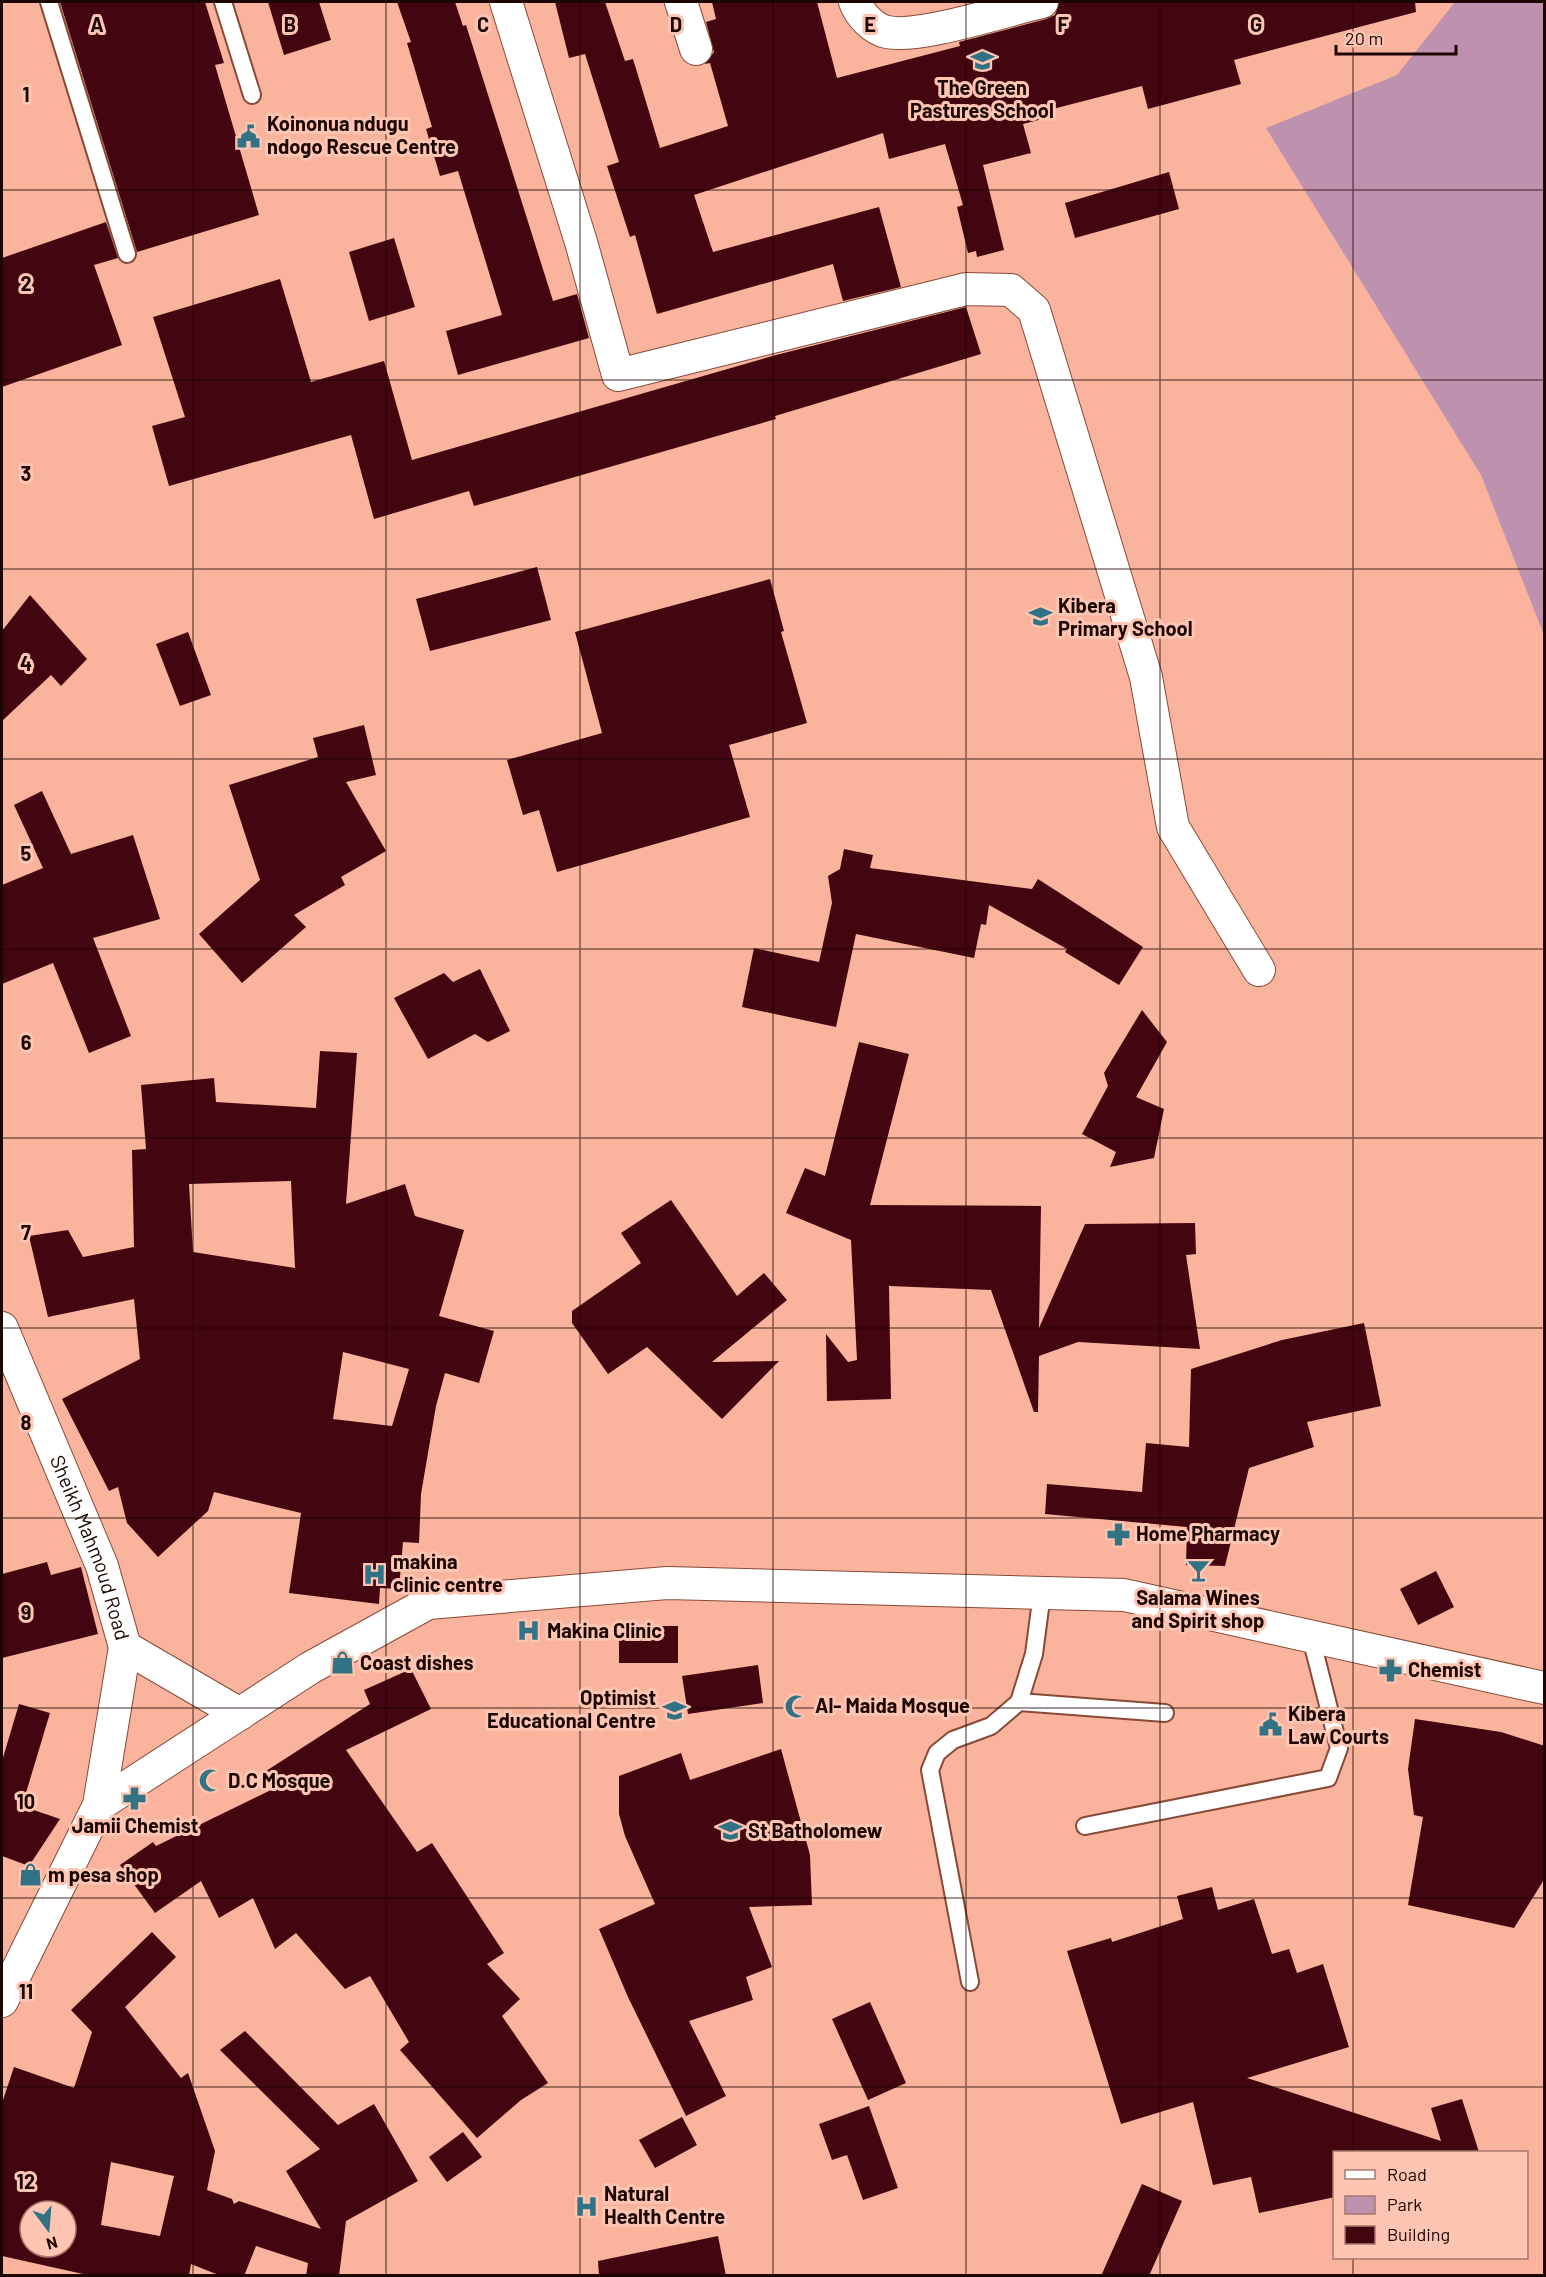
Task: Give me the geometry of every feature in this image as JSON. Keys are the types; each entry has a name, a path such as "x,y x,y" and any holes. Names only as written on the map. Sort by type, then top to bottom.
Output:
{"street":[{"path":"506,2 581,242 618,375 966,289 1011,290 1034,310 1146,677 1173,827 1259,970"},
{"path":"681,2 696,49"},
{"path":"855,2 871,25 886,32 909,34 1042,2"},
{"name":"Sheikh Mahmoud Road","path":"2,1328 8,1364 102,1566 125,1647 240,1714"},
{"path":"99,1805 310,1668 428,1603 667,1583 1124,1595 1310,1634 1545,1688"},
{"path":"2,2001 99,1805 125,1647"}],"lane":[{"path":"49,2 127,254"},
{"path":"223,2 252,95"},
{"path":"970,1982 930,1770 937,1753 953,1740 991,1726 1019,1702 1034,1654 1042,1593"},
{"path":"1085,1826 1328,1778 1340,1748 1310,1634"},
{"path":"1019,1702 1165,1713"}],"green space":[{"path":"1455,2 1544,2 1544,635 1481,475 1266,128 1397,75"}],"building":[{"path":"60,2 205,2 224,63 215,65 259,215 137,252"},
{"path":"268,2 319,2 331,40 284,55"},
{"path":"397,2 455,2 463,26 466,25 553,301 577,294 589,338 458,375 446,331 502,315 458,171 440,176 426,129 432,127 407,43 411,42"},
{"path":"555,2 605,2 625,61 633,59 660,148 728,126 710,63 705,64 714,52 706,22 716,19 712,2 817,2 837,78 960,46 959,42 1046,19 1055,15 1059,2 1415,2 1416,12 1234,60 1241,84 1148,109 1142,86 1045,111 1046,118 1023,124 1031,153 983,165 1004,250 977,257 976,251 968,253 957,207 963,205 945,144 889,159 883,133 694,195 713,252 879,207 901,287 843,301 833,264 657,314 635,235 630,237 607,166 619,162 585,54 569,58"},
{"path":"1169,172 1179,209 1075,238 1065,203"},
{"path":"106,222 118,258 94,265 122,345 2,387 2,258"},
{"path":"394,238 415,307 369,321 349,252"},
{"path":"280,279 311,382 384,361 412,460 776,355 966,307 981,354 775,416 776,419 474,506 469,491 374,519 351,435 169,486 152,426 185,417 153,317"},
{"path":"537,567 551,620 430,651 416,599"},
{"path":"770,579 784,631 781,632 807,723 729,745 750,817 557,872 539,810 523,815 507,760 602,733 575,632"},
{"path":"30,595 87,659 61,686 51,675 2,721 2,631"},
{"path":"188,632 211,695 180,706 156,644"},
{"path":"364,725 376,775 346,782 386,851 341,877 345,885 294,915 306,927 242,983 199,934 260,880 229,785 318,757 313,738"},
{"path":"42,791 71,854 133,835 160,919 93,938 131,1036 89,1053 53,963 2,984 2,885 43,868 14,805"},
{"path":"844,849 873,855 870,868 1032,889 1038,879 1143,947 1119,985 1065,952 1067,949 989,905 986,925 981,924 974,958 856,934 836,1027 742,1007 754,948 819,962 832,903 828,876 840,869"},
{"path":"480,969 510,1031 488,1042 475,1034 428,1059 394,998 444,973 453,982"},
{"path":"1142,1010 1167,1042 1136,1097 1164,1109 1154,1158 1110,1167 1116,1152 1082,1134 1108,1086 1104,1073"},
{"path":"859,1042 909,1054 870,1205 1041,1206 1039,1328 1085,1224 1195,1223 1196,1254 1186,1255 1200,1349 1078,1342 1039,1356 1038,1412 1034,1412 991,1290 889,1286 891,1399 827,1401 826,1334 848,1362 857,1360 851,1240 786,1213 805,1168 825,1176"},
{"path":"320,1051 357,1053 346,1204 405,1184 415,1216 464,1230 439,1316 494,1331 479,1383 445,1373 436,1406 421,1494 419,1543 403,1542 399,1589 380,1588 379,1604 289,1593 301,1513 214,1492 208,1511 158,1557 127,1523 118,1487 109,1491 62,1399 140,1359 134,1299 48,1317 29,1236 68,1230 83,1257 134,1247 132,1150 146,1149 141,1085 214,1078 216,1102 316,1108","holes":["291,1181 295,1268 193,1252 189,1184","343,1352 409,1369 392,1426 333,1419"]},
{"path":"671,1200 737,1296 764,1273 787,1300 712,1362 779,1361 722,1419 647,1347 608,1374 572,1323 572,1311 641,1263 621,1233"},
{"path":"1364,1323 1381,1406 1307,1422 1314,1447 1249,1468 1225,1566 1186,1565 1187,1527 1045,1514 1047,1484 1142,1492 1146,1443 1189,1447 1191,1369 1282,1340"},
{"path":"47,1562 51,1575 81,1567 98,1634 2,1658 2,1574"},
{"path":"1436,1571 1454,1607 1418,1625 1400,1589"},
{"path":"619,1626 678,1626 678,1663 619,1663"},
{"path":"758,1665 763,1703 688,1714 682,1676"},
{"path":"411,1669 431,1709 346,1750 417,1852 432,1843 504,1953 487,1964 520,1999 502,2016 548,2083 521,2100 477,2138 400,2050 409,2042 370,1976 345,1989 296,1933 275,1949 253,1898 219,1918 201,1881 155,1913 120,1865 153,1842 156,1846 273,1789 263,1773 370,1704 364,1690"},
{"path":"19,1704 50,1713 22,1806 60,1819 29,1866 2,1856 2,1761"},
{"path":"1415,1719 1501,1732 1545,1746 1545,1878 1514,1928 1408,1905 1423,1817 1414,1815 1408,1769"},
{"path":"781,1749 810,1855 812,1905 749,1907 772,1967 746,1977 753,2000 689,2021 726,2096 686,2116 628,1997 599,1929 655,1904 625,1836 619,1814 619,1776 681,1753 690,1780"},
{"path":"1212,1887 1218,1910 1254,1899 1272,1954 1289,1949 1297,1973 1323,1964 1349,2047 1247,2078 1441,2141 1431,2108 1462,2099 1479,2151 1333,2151 1333,2197 1259,2213 1251,2177 1213,2185 1193,2102 1121,2124 1067,1951 1111,1938 1112,1942 1183,1919 1177,1896"},
{"path":"152,1932 176,1957 125,2007 181,2078 188,2073 215,2151 207,2190 232,2199 234,2204 239,2201 321,2229 286,2171 320,2149 220,2050 245,2031 338,2125 374,2104 418,2181 346,2221 339,2276 306,2276 308,2263 256,2246 244,2276 221,2276 191,2264 189,2276 92,2276 2,2256 2,2103 14,2067 74,2088 92,2032 71,2010","holes":["111,2162 174,2176 160,2236 101,2225"]},
{"path":"870,2002 906,2083 868,2100 832,2019"},
{"path":"869,2106 898,2188 863,2200 847,2155 832,2160 819,2124"},
{"path":"682,2117 697,2145 655,2168 639,2140"},
{"path":"463,2132 482,2157 447,2182 429,2157"},
{"path":"1142,2184 1182,2201 1149,2276 1101,2276"},
{"path":"718,2236 726,2276 599,2276 598,2261"}],"place":[{"name":"The Green Pastures School","path":"982,61"},
{"name":"Koinonua ndugu ndogo Rescue Centre","path":"249,136"},
{"name":"Kibera Primary School","path":"1040,617"},
{"name":"Home Pharmacy","path":"1118,1534"},
{"name":"Salama Wines and Spirit shop","path":"1198,1570"},
{"name":"makina clinic centre","path":"375,1574"},
{"name":"Makina Clinic","path":"529,1631"},
{"name":"Coast dishes","path":"342,1663"},
{"name":"Chemist","path":"1390,1670"},
{"name":"Al- Maida Mosque","path":"797,1706"},
{"name":"Optimist Educational Centre","path":"674,1710"},
{"name":"Kibera Law Courts","path":"1270,1725"},
{"name":"D.C Mosque","path":"210,1781"},
{"name":"Jamii Chemist","path":"135,1798"},
{"name":"St Batholomew","path":"730,1831"},
{"name":"m pesa shop","path":"30,1875"},
{"name":"Natural Health Centre","path":"586,2206"}]}
